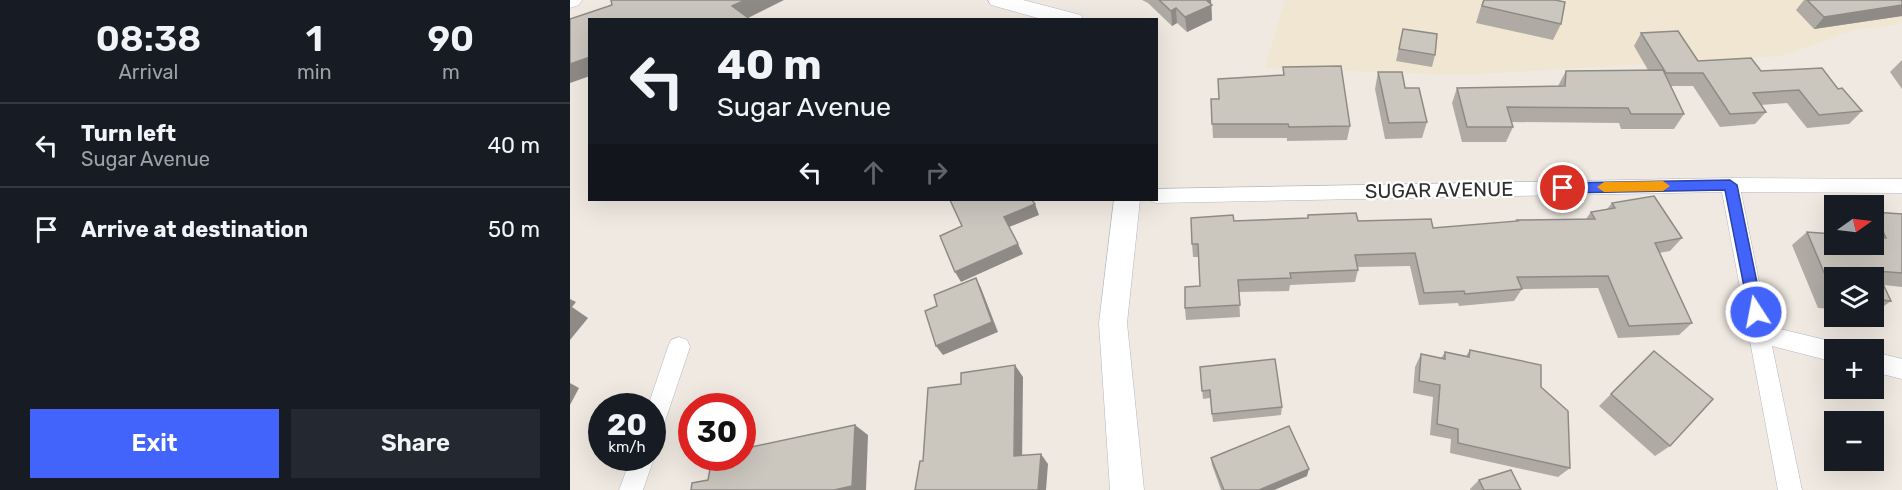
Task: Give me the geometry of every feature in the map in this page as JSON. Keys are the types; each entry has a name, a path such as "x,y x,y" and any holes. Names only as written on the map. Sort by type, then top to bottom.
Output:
{"main road":[{"path":"998,0 1066,18"},
{"path":"1127,201 1113,323 1127,490"}],"street":[{"name":"SUGAR AVENUE","path":"1158,196 1730,185 1902,186"},
{"path":"1730,185 1790,490"},
{"path":"1760,333 1824,349"},
{"path":"664,393 679,348"},
{"path":"1884,364 1902,369"},
{"path":"631,490 638,471"}],"shaded area":[{"path":"1285,0 1902,0 1902,24 1854,30 1782,56 1465,75 1265,68"}],"building":[{"path":"611,0 745,0 732,6 748,18 588,18 588,58 570,64 570,19 612,5"},
{"path":"1159,0 1206,0 1212,5 1185,17 1176,8 1171,11"},
{"path":"1484,0 1565,2 1561,24 1482,6"},
{"path":"1807,0 1902,0 1902,5 1824,17"},
{"path":"1403,29 1437,34 1435,55 1399,49"},
{"path":"1678,31 1698,61 1751,58 1761,71 1822,68 1838,89 1842,88 1862,111 1819,115 1799,90 1753,93 1766,112 1730,114 1703,73 1666,73 1641,33"},
{"path":"1341,66 1350,126 1289,127 1288,124 1212,124 1211,99 1219,99 1218,79 1284,75 1283,67"},
{"path":"1663,70 1684,114 1631,114 1628,108 1507,107 1513,127 1467,127 1457,88 1565,86 1566,71"},
{"path":"1378,72 1402,72 1405,88 1419,88 1427,122 1389,123"},
{"path":"1654,196 1682,238 1655,243 1692,323 1629,326 1608,276 1517,277 1522,289 1465,294 1464,291 1424,293 1415,253 1355,255 1358,270 1290,273 1291,278 1238,280 1240,305 1185,308 1185,287 1200,286 1198,244 1192,244 1191,218 1233,215 1234,221 1308,218 1308,215 1356,213 1358,221 1431,219 1433,228 1517,220 1595,219 1591,212 1615,208 1612,203"},
{"path":"950,201 1033,201 1035,204 1004,217 1018,244 955,272 940,236 962,226"},
{"path":"1884,213 1902,214 1902,273 1884,272 1884,267 1824,267 1824,272 1807,232 1824,233 1824,255 1884,255 1884,238 1886,238"},
{"path":"976,278 992,322 936,346 925,311 937,306 934,295"},
{"path":"1884,286 1891,301 1884,300"},
{"path":"1470,350 1541,365 1541,387 1568,411 1570,468 1458,443 1458,429 1437,424 1440,385 1419,381 1421,354 1445,359 1445,352 1469,357"},
{"path":"1654,351 1713,399 1670,446 1611,394"},
{"path":"1275,359 1282,407 1212,414 1210,390 1202,391 1200,367"},
{"path":"1015,365 1014,456 1041,454 1038,490 915,490 920,461 923,461 928,388 961,384 961,373"},
{"path":"855,425 852,486 834,490 691,490 692,483 708,480 710,471 756,471 756,446"},
{"path":"1289,426 1309,469 1259,490 1224,490 1211,458"},
{"path":"1511,470 1521,490 1484,490 1479,480"}],"slow traffic":[{"path":"1604,187 1663,186"}],"route":[{"path":"1563,188 1730,185 1756,312"}]}
